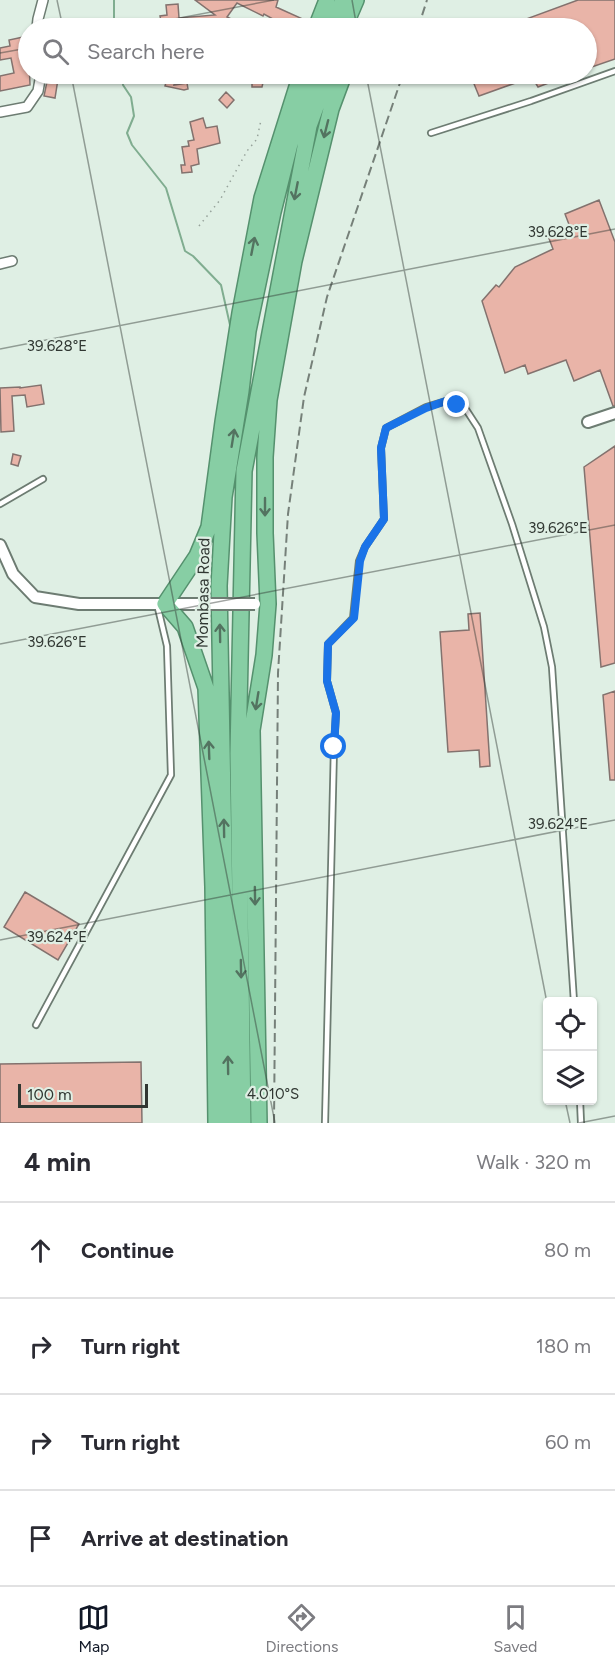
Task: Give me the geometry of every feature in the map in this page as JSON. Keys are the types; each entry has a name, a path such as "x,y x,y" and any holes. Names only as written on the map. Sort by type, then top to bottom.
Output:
{"highway":[{"path":"320,18 327,0"},
{"path":"336,18 343,0"},
{"path":"348,18 356,0"},
{"path":"358,18 361,0"},
{"path":"216,1123 213,887 206,688 185,627 161,604 196,556 209,527 240,313 262,198 298,84"},
{"name":"Mombasa Road","path":"229,1123 219,585 224,496 248,331 273,212 290,144 311,84"},
{"path":"243,1123 238,754 244,471 309,126 324,84"},
{"path":"259,1123 252,730 264,655 262,604 265,457 270,400 294,261 331,109 340,84"}],"street":[{"path":"38,18 43,0"},
{"path":"0,112 27,107 38,91 39,84"},
{"path":"0,264 12,261"},
{"path":"588,422 615,413"},
{"path":"0,545 13,574 35,597 79,604 262,604"}],"lane":[{"path":"597,77 615,71"},
{"path":"431,133 579,84"},
{"path":"325,1123 336,713 327,681 328,644 354,618 360,561 365,547 384,519 381,448 386,428 426,408 446,401 465,408 478,428 512,524 544,627 552,667 574,997"},
{"path":"0,504 43,479"},
{"path":"36,1025 171,775 167,646 161,604"},
{"path":"580,1105 581,1123"}],"path":[{"path":"199,226 220,201 257,139 261,120"}],"building":[{"path":"195,0 278,0 276,7 301,18 271,18 237,3 227,17 229,18 179,18 215,15"},
{"path":"578,0 615,0 615,59 597,65 597,18 529,18"},
{"path":"178,4 179,18 160,18 160,16 167,15 166,5"},
{"path":"18,38 18,84 30,85 0,91 0,76 14,73 11,58 0,60 0,48 10,46 9,40"},
{"path":"47,84 57,84 55,98 44,96"},
{"path":"166,84 187,84 188,89 184,90 165,86"},
{"path":"252,84 263,84 262,87 252,87"},
{"path":"474,84 512,84 479,96"},
{"path":"226,92 234,100 227,108 219,100"},
{"path":"203,118 206,128 217,126 220,143 197,149 199,164 191,166 192,172 182,173 181,165 185,165 182,147 189,146 188,141 194,140 190,122"},
{"path":"599,200 615,242 615,406 613,406 600,370 574,381 566,360 528,374 525,365 505,373 482,301 496,285 499,287 515,267 553,249 548,236 570,227 565,214"},
{"path":"41,385 44,404 27,407 25,395 12,396 14,431 1,432 0,388"},
{"path":"615,446 615,663 601,667 584,467"},
{"path":"13,454 21,456 18,466 11,464"},
{"path":"480,613 490,766 480,767 479,750 448,752 440,632 469,630 468,614"},
{"path":"615,691 615,780 610,780 603,695"},
{"path":"25,892 79,924 58,960 4,927"},
{"path":"141,1062 142,1123 0,1123 0,1064"}],"waterway":[{"path":"114,0 114,18"},
{"path":"123,84 131,97 134,116 127,133 132,145 166,188 185,251 193,256 221,285 230,325"}],"railway":[{"path":"421,18 427,0"},
{"path":"274,1123 278,673 288,514 304,397 327,297 400,84"}],"route":[{"path":"334,747 336,713 327,681 328,644 354,618 360,561 365,547 384,519 381,448 386,428 426,408 446,401 457,405"}]}
